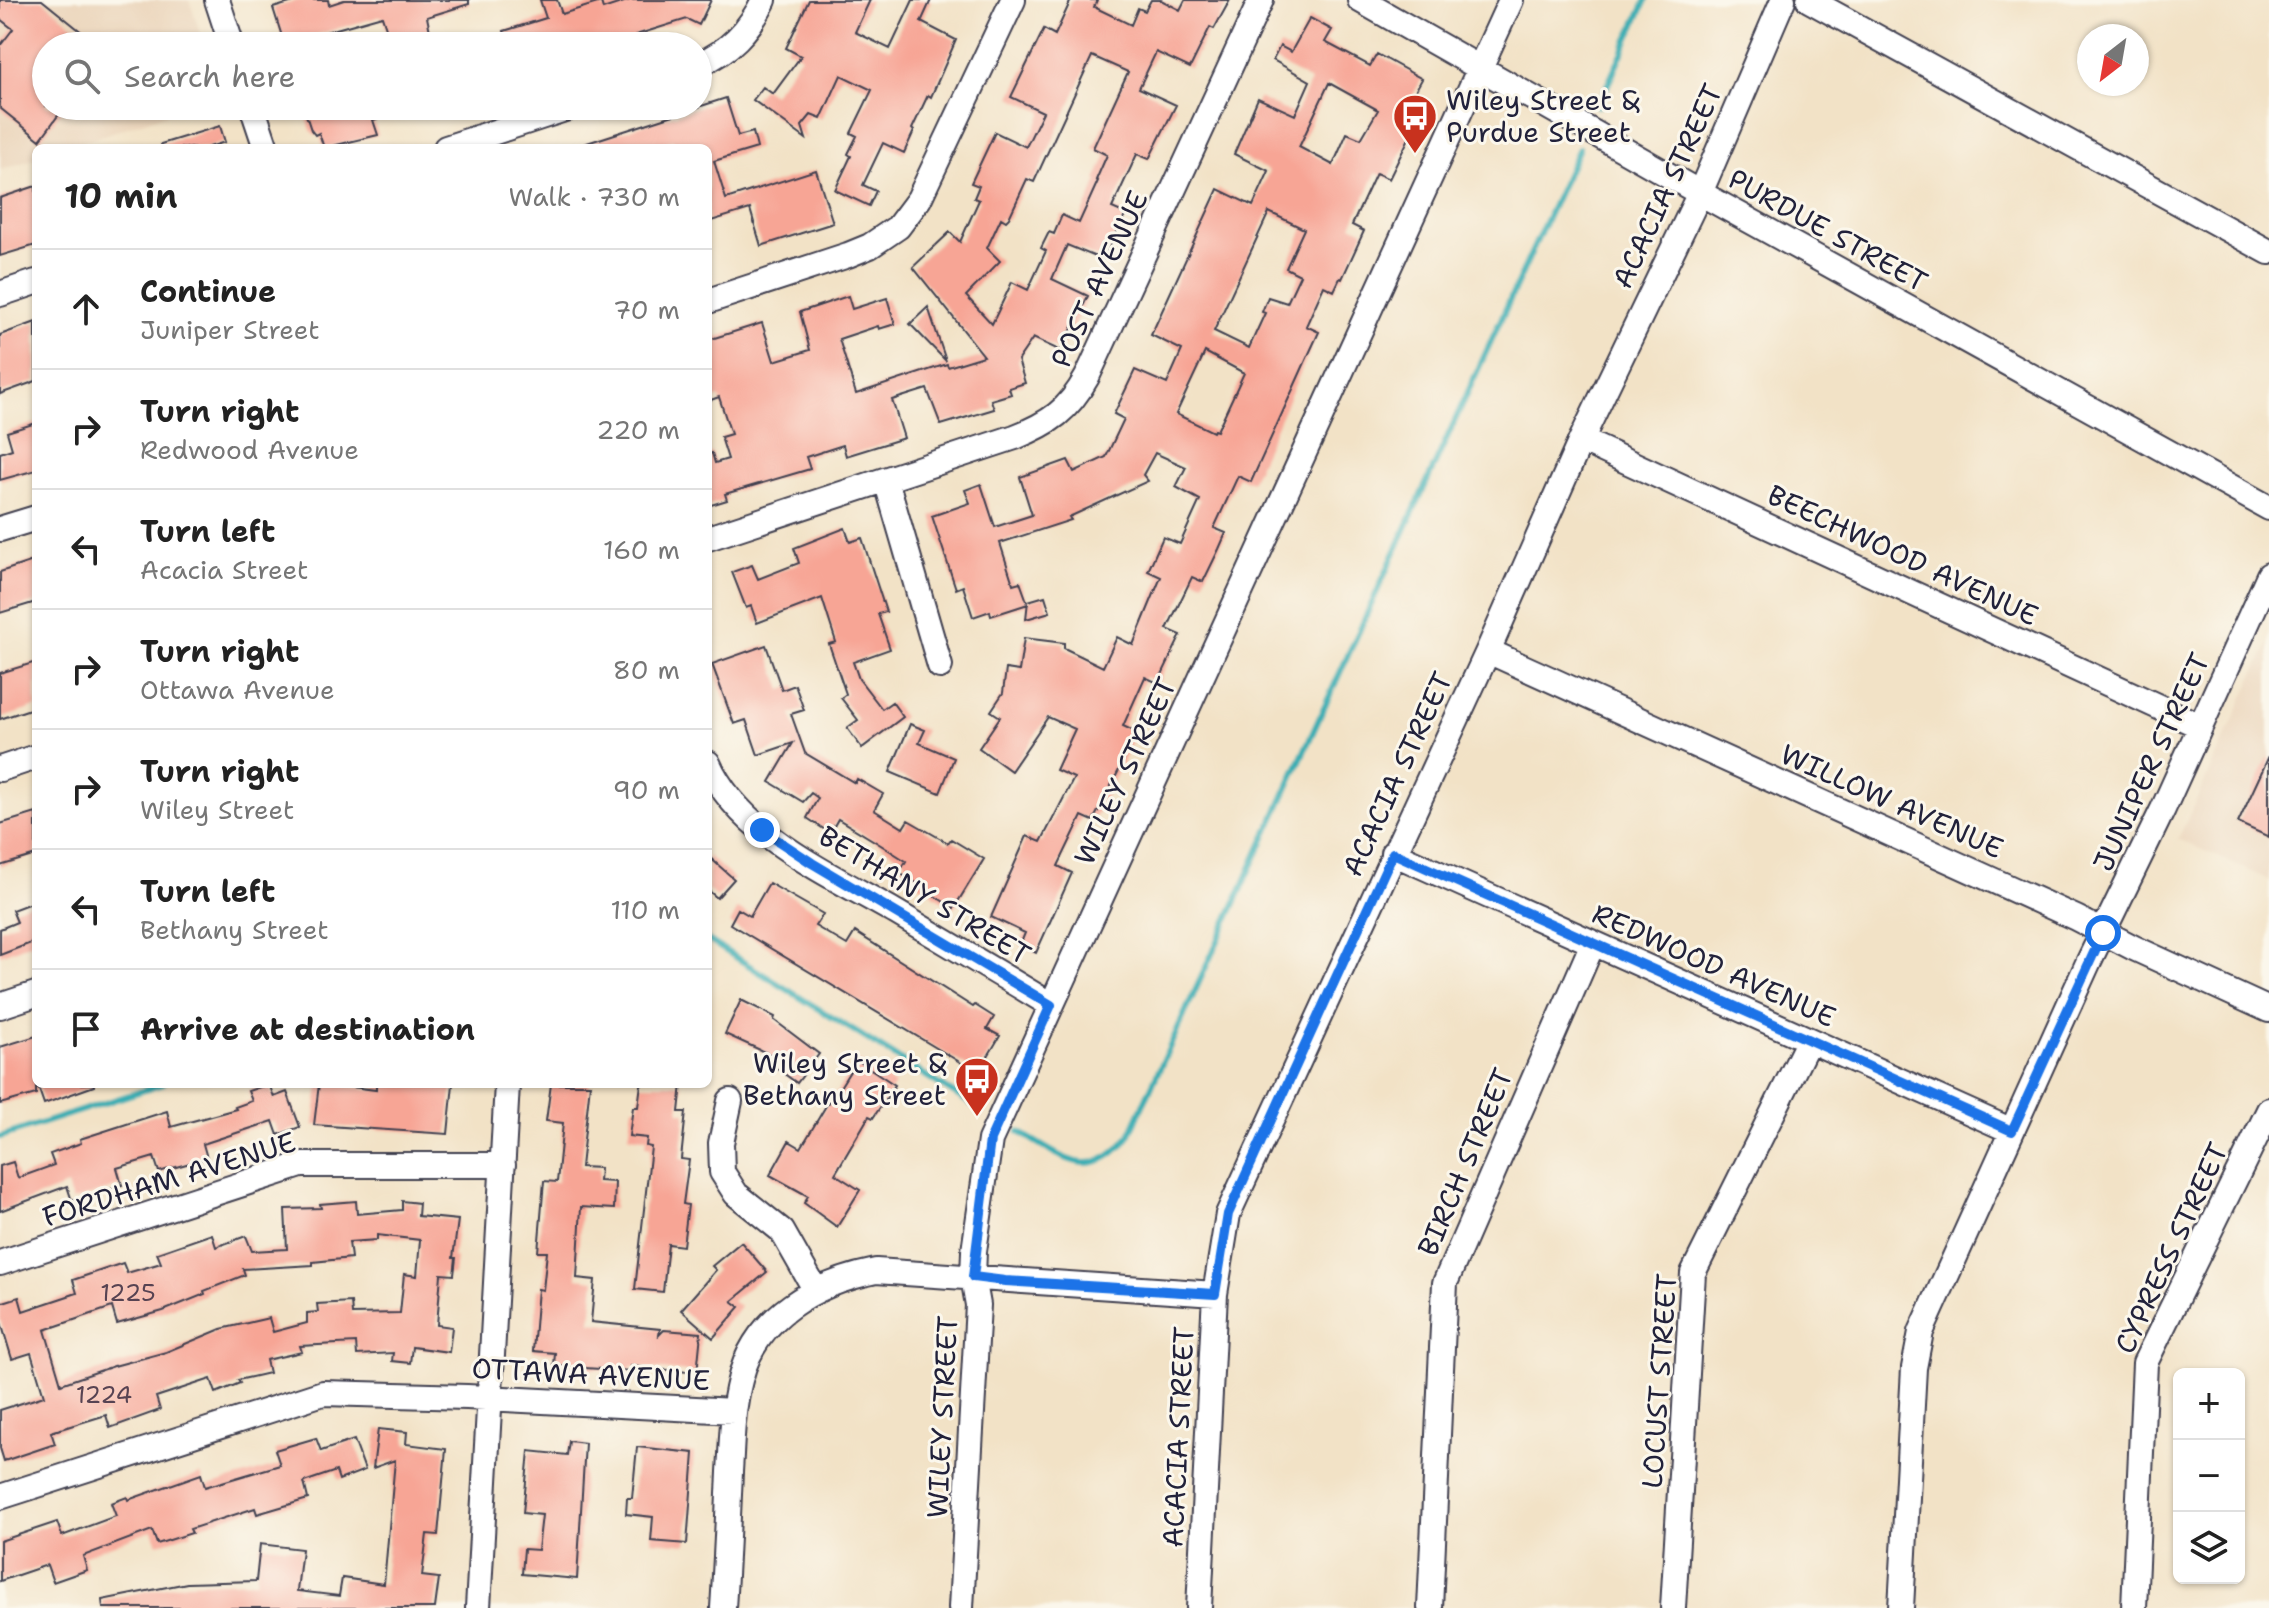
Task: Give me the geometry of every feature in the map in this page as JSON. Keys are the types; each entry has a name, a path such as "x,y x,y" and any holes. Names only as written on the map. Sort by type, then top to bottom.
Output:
{"street":[{"path":"217,0 227,32"},
{"path":"712,57 739,39 764,0"},
{"path":"712,300 848,255 870,246 898,227 929,182 1013,0"},
{"name":"POST AVENUE","path":"712,537 1036,429 1052,420 1078,394 1261,0"},
{"name":"PURDUE STREET","path":"1360,0 1700,193 2269,508"},
{"name":"WILEY STREET","path":"961,1608 978,1305 973,1277 990,1140 1511,0"},
{"name":"ACACIA STREET","path":"1199,1608 1215,1294 1228,1214 1488,651 1581,440 1700,193 1783,0"},
{"path":"1809,0 2269,252"},
{"path":"257,120 265,144"},
{"path":"458,144 531,120"},
{"path":"0,294 32,283"},
{"name":"BEECHWOOD AVENUE","path":"1581,440 2200,726"},
{"path":"886,480 940,666"},
{"path":"0,529 32,519"},
{"name":"JUNIPER STREET","path":"1901,1608 1914,1368 1921,1332 2269,575"},
{"name":"WILLOW AVENUE","path":"1488,651 2076,918 2269,1010"},
{"path":"0,769 32,758"},
{"name":"BETHANY STREET","path":"712,770 730,801 762,830 1051,1005"},
{"name":"REDWOOD AVENUE","path":"1393,853 2012,1131"},
{"name":"BIRCH STREET","path":"1430,1608 1445,1283 1593,943"},
{"path":"0,1006 32,995"},
{"name":"LOCUST STREET","path":"1673,1608 1693,1273 1809,1040"},
{"path":"478,1608 507,1088"},
{"path":"730,1101 721,1143 722,1172 736,1194 782,1231 815,1289"},
{"name":"CYPRESS STREET","path":"2134,1608 2145,1363 2269,1110"},
{"name":"FORDHAM AVENUE","path":"0,1263 301,1165 503,1165"},
{"name":"OTTAWA AVENUE","path":"0,1497 323,1393 734,1411 740,1378 756,1343 783,1312 815,1289 846,1277 876,1271 1215,1294"},
{"path":"723,1608 734,1411"}],"shaded area":[{"path":"0,0 189,0 200,32 32,32 32,120 148,120 77,144 32,144 32,159 0,170"},
{"path":"2269,643 2269,880 2178,839"}],"building":[{"path":"0,0 42,0 82,32 32,32 32,120 55,120 40,140 0,108 0,46 13,29 0,19"},
{"path":"300,0 328,0 329,5 344,0 469,0 469,4 427,17 430,32 387,32 382,16 326,32 281,32 273,8"},
{"path":"540,0 557,0 562,14 601,2 603,9 630,0 711,0 699,25 687,19 646,32 504,31 546,18"},
{"path":"809,0 870,0 855,32 890,49 913,0 931,0 921,22 956,40 931,97 928,95 912,129 914,131 904,153 883,143 863,185 876,191 869,206 835,190 857,136 851,133 872,90 841,75 821,119 811,115 802,126 806,139 753,100 763,87 773,94 801,56 786,48"},
{"path":"1071,0 1097,0 1094,7 1131,25 1138,8 1145,11 1151,0 1161,0 1180,10 1185,0 1230,0 1214,29 1210,27 1190,68 1156,52 1139,88 1176,105 1149,159 1137,154 1112,208 1126,214 1103,260 1067,245 1052,279 1088,296 1061,351 1033,338 1018,360 1025,383 1009,388 1011,394 991,400 994,409 941,425 927,389 892,400 904,438 846,456 843,445 806,457 810,469 725,494 727,500 712,505 712,453 715,463 728,459 721,437 731,434 719,397 712,400 712,339 762,323 774,361 810,350 800,312 848,296 852,309 887,298 895,324 879,329 878,326 839,339 856,394 947,364 948,367 984,356 913,267 950,232 960,242 979,200 974,198 979,186 971,183 995,132 1026,147 1043,112 1011,97 1044,29 1055,35","holes":["1092,56 1128,72 1093,148 1107,155 1079,223 1062,215 1054,234 1049,232 1041,248 1046,251 1028,290 1012,282 992,324 966,296 1000,261 987,248 1001,218 1006,221 1009,218 1027,179 1034,182"]},
{"path":"1310,18 1332,30 1325,42 1370,66 1377,54 1422,79 1403,113 1420,122 1389,179 1376,173 1352,225 1364,231 1334,291 1324,286 1306,326 1319,332 1251,482 1238,476 1214,528 1226,533 1219,549 1203,582 1192,577 1167,629 1181,635 1158,683 1145,677 1123,726 1136,732 1118,772 1093,821 1082,816 1058,866 1072,873 1036,953 1020,945 1025,933 991,917 1027,836 1041,842 1074,778 1056,770 1075,729 1048,717 1011,771 979,748 1000,717 991,711 1003,693 1006,669 1019,671 1024,638 1064,643 1064,648 1103,667 1117,637 1133,645 1161,577 1148,571 1163,537 1180,544 1200,500 1176,487 1186,467 1155,453 1143,475 1148,481 1069,517 1071,520 1000,543 1013,584 1020,582 1028,604 991,616 990,611 973,617 963,586 956,589 932,516 970,503 965,490 981,484 995,527 1032,515 1020,477 1068,460 1074,472 1106,457 1124,419 1114,414 1135,370 1167,384 1182,350 1151,335 1218,189 1253,206 1269,171 1234,154 1258,98 1295,115 1310,81 1273,60 1280,46 1291,52","holes":["1329,83 1378,110 1361,139 1347,133 1333,165 1299,147","1269,212 1304,229 1286,268 1300,275 1287,303 1268,297 1262,312 1265,313 1249,348 1214,331","1205,352 1244,373 1217,431 1213,432 1176,414"]},
{"path":"726,98 738,136 753,132 757,148 714,161 726,199 816,170 833,223 761,246 750,209 712,221 712,144 674,144 673,140 660,144 584,144 658,120 712,120 712,103"},
{"path":"308,120 373,120 378,135 341,144 323,144 319,133 315,135"},
{"path":"220,126 225,142 219,144 161,144"},
{"path":"32,187 32,246 0,256 0,198"},
{"path":"928,307 946,361 910,324"},
{"path":"32,323 32,382 0,394 0,335"},
{"path":"32,424 32,471 0,480 0,453 12,449 7,432"},
{"path":"845,528 850,542 862,538 886,612 878,614 890,649 853,662 859,679 882,709 892,702 903,717 862,748 847,728 858,720 841,698 846,694 829,644 836,642 822,598 757,623 751,606 746,608 732,572 752,565 758,579 799,563 794,548"},
{"path":"32,561 32,603 0,613 0,572"},
{"path":"1045,596 1050,612 1026,619 1028,601"},
{"path":"766,645 782,690 795,685 804,710 791,714 805,753 855,783 857,779 883,794 874,810 903,828 908,820 948,843 951,839 984,859 954,908 899,873 906,861 876,842 838,819 830,833 807,818 818,798 811,793 803,802 770,782 793,743 758,755 746,720 734,724 712,664"},
{"path":"32,663 32,708 0,719 0,673"},
{"path":"910,724 925,730 919,743 954,758 940,793 890,772"},
{"path":"2269,756 2269,837 2238,823"},
{"path":"32,814 32,856 0,866 0,824"},
{"path":"712,860 734,879 717,898 712,894"},
{"path":"769,883 823,914 815,926 847,945 855,932 973,1007 975,1005 994,1017 987,1029 1000,1036 978,1073 730,924 738,909 750,916"},
{"path":"32,902 32,943 0,955 0,929 17,922 12,910"},
{"path":"741,1000 775,1017 774,1020 819,1054 797,1083 765,1060 769,1054 725,1034"},
{"path":"32,1037 32,1088 36,1088 36,1094 0,1104 0,1047"},
{"path":"857,1060 895,1085 873,1118 869,1116 835,1174 860,1190 837,1227 804,1203 808,1196 770,1175 789,1141 801,1148"},
{"path":"38,1088 88,1088 44,1104"},
{"path":"271,1088 274,1097 287,1092 300,1127 278,1135 273,1121 203,1144 207,1158 159,1172 154,1157 117,1168 122,1185 72,1201 67,1186 0,1211 0,1166 13,1162 18,1178 54,1165 50,1154 81,1143 80,1139 167,1111 171,1127 236,1109 252,1101 248,1091"},
{"path":"319,1088 453,1088 448,1134 314,1125"},
{"path":"550,1088 590,1088 581,1167 600,1168 599,1181 615,1182 614,1209 581,1207 577,1278 595,1280 591,1322 660,1329 659,1335 664,1330 701,1333 697,1373 631,1366 631,1371 554,1366 555,1353 533,1351 538,1289 543,1290 547,1252 538,1252 544,1181 557,1182 563,1123 546,1121"},
{"path":"640,1088 682,1088 679,1112 686,1112 681,1159 689,1160 683,1204 688,1205 683,1246 668,1244 663,1292 635,1289 651,1147 646,1146 647,1138 629,1136 633,1107 638,1107"},
{"path":"356,1201 357,1214 402,1210 402,1201 419,1203 418,1216 458,1220 454,1275 441,1274 437,1325 452,1327 449,1352 412,1347 410,1363 392,1361 393,1353 357,1355 356,1343 300,1346 302,1352 266,1360 269,1373 238,1380 240,1383 216,1393 211,1379 156,1397 160,1410 110,1428 106,1415 51,1432 55,1444 4,1461 0,1448 0,1410 44,1396 31,1353 12,1359 0,1319 0,1303 19,1297 23,1311 77,1293 73,1280 123,1263 127,1273 161,1263 157,1253 212,1234 216,1247 246,1236 252,1251 287,1249 285,1209 321,1208 320,1204","holes":["377,1235 420,1240 417,1276 404,1274 400,1313 352,1314 351,1302 317,1304 318,1312 307,1313 307,1323 273,1332 269,1318 221,1329 166,1352 61,1384 45,1330 112,1307 117,1324 163,1311 245,1275 243,1269 313,1265 313,1262 351,1258 349,1242 377,1240"]},
{"path":"741,1242 767,1272 732,1301 740,1307 713,1338 681,1310 716,1270 712,1266"},
{"path":"378,1429 407,1432 406,1444 446,1449 438,1535 427,1534 422,1576 439,1578 435,1608 103,1608 102,1600 187,1583 256,1581 260,1544 302,1549 297,1591 339,1596 342,1578 384,1584 395,1460 373,1468"},
{"path":"316,1438 321,1451 354,1440 365,1470 339,1480 336,1471 304,1482 308,1499 257,1514 255,1508 190,1529 192,1533 157,1544 152,1530 83,1556 87,1570 53,1582 47,1565 0,1581 0,1541 57,1522 62,1536 116,1516 111,1503 201,1474 205,1487 280,1465 275,1450"},
{"path":"569,1441 585,1443 577,1579 522,1574 524,1549 538,1550 542,1515 523,1513 529,1451 567,1455"},
{"path":"637,1447 694,1453 687,1544 651,1541 653,1517 626,1514 627,1498 632,1498"}],"waterway":[{"path":"1598,106 1646,0"},
{"path":"1019,1132 1063,1157 1089,1163 1102,1160 1129,1136 1579,148"},
{"path":"712,942 979,1109"},
{"path":"0,1137 151,1088"}],"place":[{"name":"Wiley Street & Purdue Street","path":"1415,155"},
{"name":"Wiley Street & Bethany Street","path":"977,1118"}],"route":[{"path":"762,830 1051,1005 994,1130 987,1153 973,1277 1005,1281 1215,1294 1228,1214 1393,853 2012,1131 2103,933"}]}
